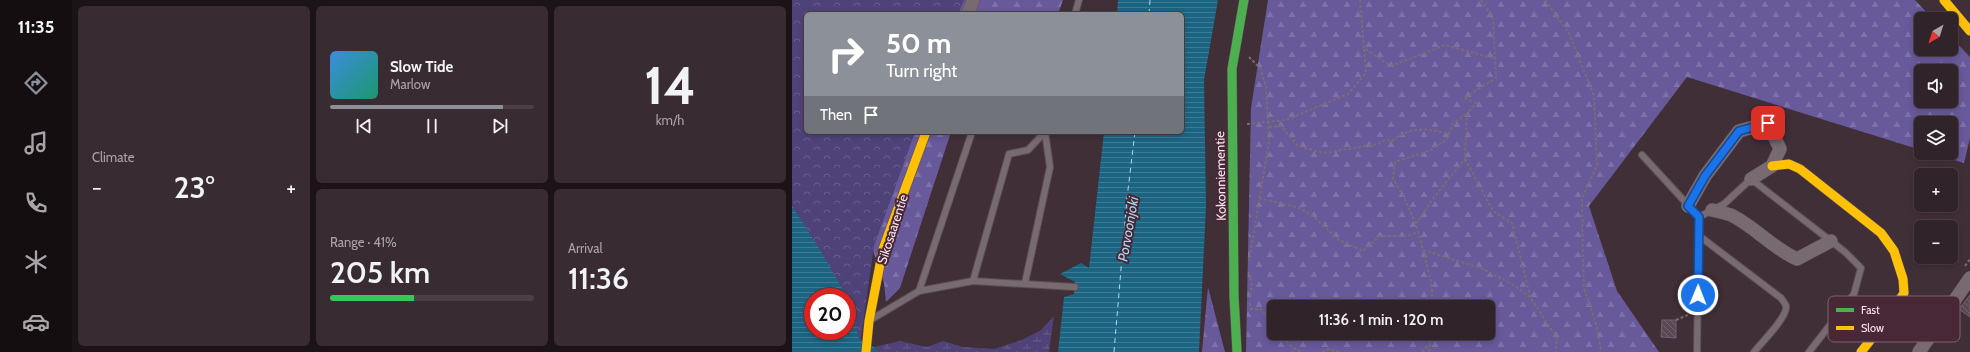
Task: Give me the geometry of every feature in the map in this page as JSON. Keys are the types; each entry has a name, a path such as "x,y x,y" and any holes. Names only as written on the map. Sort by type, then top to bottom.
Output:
{"street":[{"path":"969,12 973,0"},
{"name":"Kokonniementie","path":"1237,352 1234,296 1232,69 1244,0"},
{"path":"1944,0 1970,31"},
{"path":"1688,206 1705,176 1739,131 1768,123 1780,149 1772,166"},
{"name":"Sikosaarentie","path":"866,352 869,321 883,249 925,134"},
{"path":"1751,179 1772,166 1789,164 1800,169 1881,233 1894,251 1903,279 1904,293 1902,296"},
{"path":"1712,210 1732,216 1765,237 1786,254 1798,259 1831,241"},
{"path":"1958,296 1970,278"},
{"path":"1860,352 1868,342"},
{"path":"1919,352 1926,342"}],"lane":[{"path":"1076,12 1079,0"},
{"path":"919,291 971,134"},
{"path":"973,281 1009,154 1028,150 1041,134"},
{"path":"1025,283 1050,167 1043,134"},
{"path":"1642,155 1699,217 1697,351"},
{"path":"1699,217 1724,204 1751,179 1831,241 1861,268 1852,296"},
{"path":"1698,235 1781,298 1786,305 1786,311 1782,319 1754,352"},
{"path":"869,321 919,291 973,281 1075,286"},
{"path":"1809,352 1828,328"}],"path":[{"path":"1232,125 1286,120 1348,94 1366,73 1360,0"},
{"path":"1432,300 1431,281 1416,224 1403,194 1393,179 1395,162 1431,150 1447,139 1453,123 1467,114 1476,103 1464,98 1496,78 1493,19 1481,0"},
{"path":"1545,0 1569,33 1594,96 1597,166 1582,198 1583,262 1584,288 1597,327 1601,352"},
{"path":"1364,48 1391,66 1445,45 1496,59"},
{"path":"1234,52 1246,55 1260,68 1266,86 1269,142 1248,266 1252,284 1250,295 1251,309 1261,308 1267,316"},
{"path":"1467,114 1465,159 1493,211 1512,222 1530,297 1557,338 1556,352"},
{"path":"1269,127 1281,126 1298,146 1324,153 1378,144 1385,140 1392,141 1401,134 1425,128 1449,134"},
{"path":"1416,224 1435,196 1465,159"},
{"path":"1259,198 1300,208 1315,218 1339,240 1363,251 1380,236 1407,236 1418,232"},
{"path":"1423,250 1483,269 1512,284 1530,297"},
{"path":"1676,320 1697,310"},
{"path":"1286,340 1292,347 1300,352"},
{"path":"1422,352 1430,342"},
{"path":"1429,352 1430,342"},
{"path":"1322,352 1328,349 1340,352"}],"green space":[{"path":"792,0 964,0 959,12 804,12 804,134 914,134 874,246 859,352 792,347"},
{"path":"934,0 1063,0 1059,12 929,12"},
{"path":"1268,0 1915,0 1926,12 1914,12 1914,56 1958,56 1958,44 1970,57 1970,138 1964,163 1954,160 1958,160 1958,116 1914,116 1914,148 1687,77 1589,206 1617,291 1659,352 1246,352 1251,108"},
{"path":"843,134 950,134 900,288 886,302 884,283 868,235"},
{"path":"1208,287 1225,352 1202,352"},
{"path":"1054,316 1049,352 879,352 874,347 900,341 927,347 943,341 963,347 994,349 1022,340 1041,330"}],"water":[{"name":"Porvoonjoki","path":"1118,0 1218,0 1204,80 1206,206 1199,352 1058,352 1064,297 1074,294 1075,282 1060,274 1081,263 1089,268 1104,134 1184,134 1184,12 1117,12"},
{"path":"792,206 822,253 842,288 804,288 804,340 856,340 856,327 859,339 874,347 879,352 792,352"},
{"path":"856,306 857,307 856,327"}],"building":[{"path":"1970,295 1970,317 1960,310"},
{"path":"1662,320 1676,320 1676,338 1661,337"}],"ferry route":[{"path":"1149,12 1150,0"},
{"path":"1114,352 1127,198 1135,134"}],"traffic: fast":[{"path":"1237,352 1234,296 1232,69 1244,0"}],"traffic: slow":[{"path":"1944,0 1970,31"},
{"path":"866,352 869,321 883,249 925,134"},
{"path":"1772,166 1789,164 1800,169 1881,233 1894,251 1903,279 1904,293 1902,296"},
{"path":"1861,352 1869,342"}],"route":[{"path":"1698,295 1699,217 1688,206 1705,176 1739,131 1768,123"}]}
